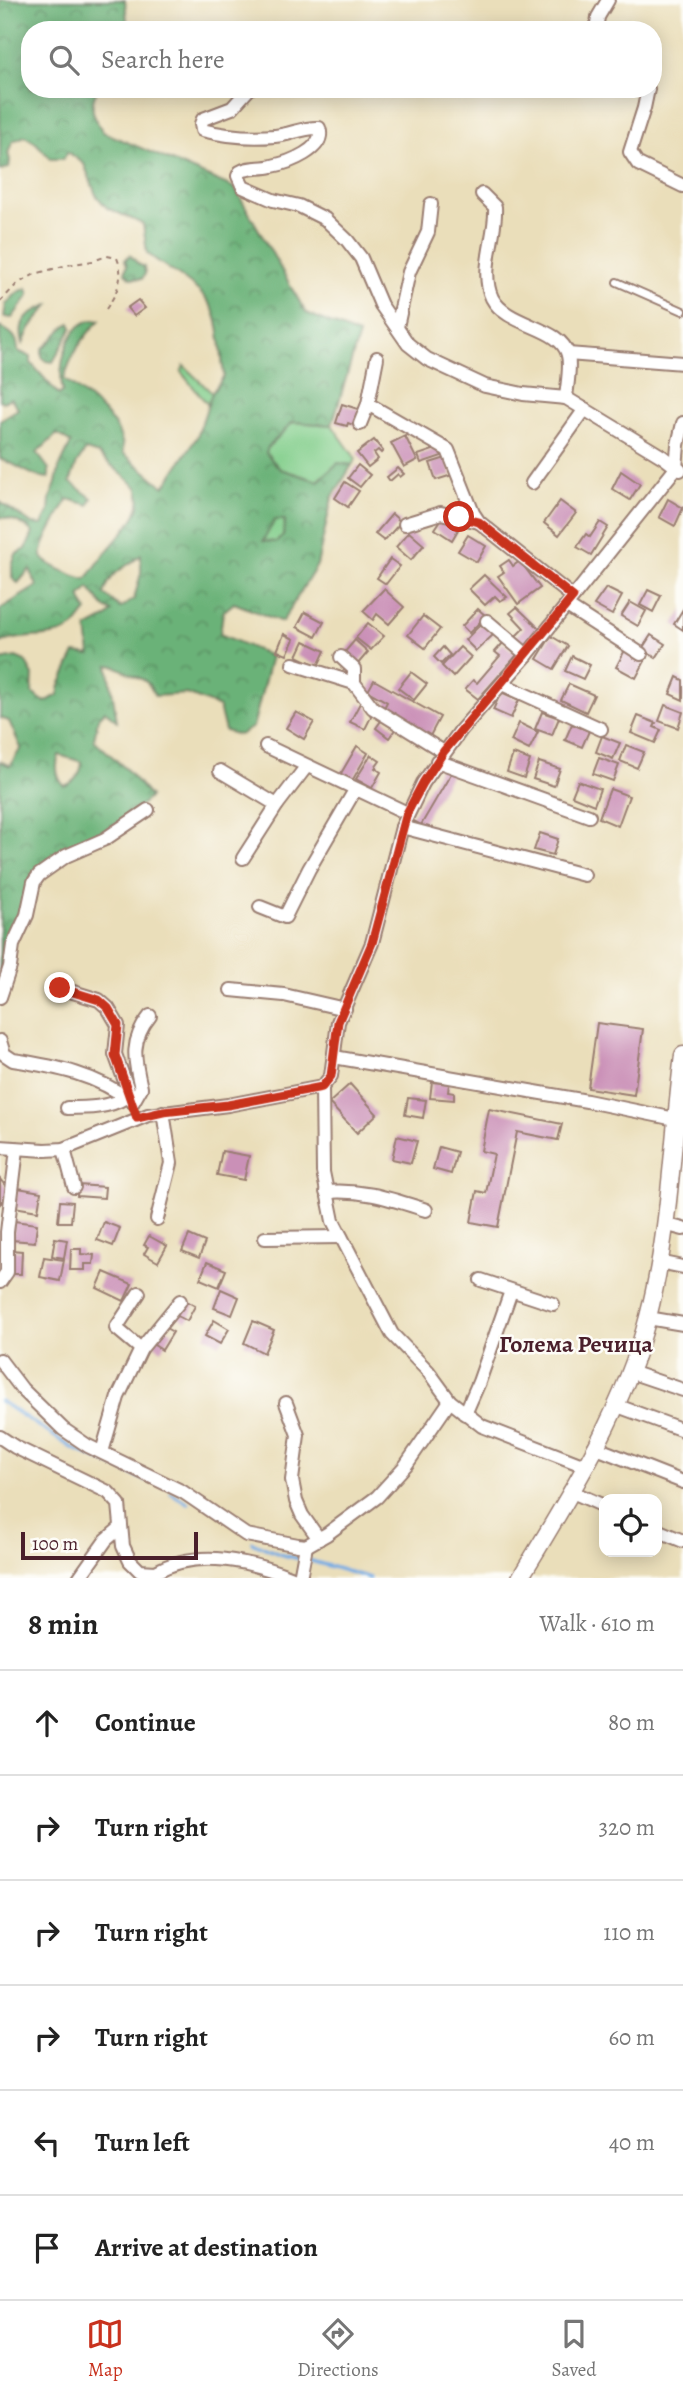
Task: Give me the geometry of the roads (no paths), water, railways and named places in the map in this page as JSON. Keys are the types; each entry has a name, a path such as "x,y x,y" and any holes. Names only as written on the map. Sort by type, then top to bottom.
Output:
{"main road":[{"path":"520,1578 584,1466 615,1405 648,1318 678,1137 675,1119 683,1060"}],"street":[{"path":"597,21 608,0"},
{"path":"241,98 232,108 203,119 202,130 218,134 278,136 319,128 321,134 318,143 304,153 270,167 244,169 240,172 240,182 243,187 256,194 299,206 325,219 347,240 362,258 381,305 408,344 427,359 485,386 523,394 566,398 663,457 679,470"},
{"path":"646,98 630,152 638,164 683,186"},
{"path":"482,194 495,207 488,280 493,298 506,315 546,332 562,345 568,355 566,398"},
{"path":"397,327 409,272 428,232 431,204"},
{"path":"568,355 683,363"},
{"path":"360,424 368,404 377,358"},
{"path":"368,404 448,450 479,522 570,601 641,654"},
{"path":"532,483 584,409"},
{"path":"0,1147 64,1149 137,1118 163,1112 228,1105 322,1087 331,1076 338,1022 372,943 407,813 441,756 679,470 678,445 683,423"},
{"path":"405,524 441,513 479,522"},
{"path":"487,621 527,655"},
{"path":"341,657 354,669 354,683"},
{"path":"293,664 354,683 373,708 441,756 589,816"},
{"path":"502,684 601,729"},
{"path":"266,746 407,813"},
{"path":"243,858 277,805 306,767"},
{"path":"220,771 277,805"},
{"path":"260,907 285,917 309,869 355,790"},
{"path":"0,997 10,967 13,945 27,915 34,882 39,875 66,856 105,839 148,810"},
{"path":"402,827 584,875"},
{"path":"60,988 99,1000 108,1008 118,1025 115,1055 137,1118"},
{"path":"232,990 284,995 345,1010"},
{"path":"67,1108 103,1105 129,1099 141,1088 135,1045 139,1030 150,1016"},
{"path":"0,1041 4,1054 13,1060 91,1077 129,1099"},
{"path":"334,1057 675,1119"},
{"path":"322,1087 323,1172 333,1221 391,1334 428,1371 450,1401 482,1426 584,1466"},
{"path":"158,1219 171,1163 163,1112"},
{"path":"0,1282 7,1272 7,1232 17,1149"},
{"path":"64,1149 74,1187"},
{"path":"326,1192 349,1190 373,1193 426,1210"},
{"path":"664,1224 683,1229"},
{"path":"265,1238 341,1237"},
{"path":"659,1262 683,1267"},
{"path":"481,1280 553,1304"},
{"path":"465,1414 511,1291"},
{"path":"139,1293 117,1328 141,1349"},
{"path":"102,1452 118,1397 141,1349 180,1301"},
{"path":"648,1318 683,1324"},
{"path":"0,1360 22,1389 62,1429 183,1492 247,1535 306,1546 377,1497 406,1465 450,1401"},
{"path":"629,1372 683,1390"},
{"path":"286,1403 298,1435 292,1480 296,1501 318,1539"},
{"path":"615,1405 683,1430"},
{"path":"0,1437 15,1447 108,1492 119,1504 123,1546 130,1562 139,1571 155,1575 184,1560 234,1560 298,1576 306,1546"},
{"path":"594,1447 683,1482"},
{"path":"570,1491 599,1504"},
{"path":"79,1578 106,1540 120,1528"},
{"path":"662,1532 683,1542"}],"lane":[{"path":"617,282 683,311"}],"waterway":[{"path":"0,1401 72,1448 145,1480"},
{"path":"171,1493 188,1503"},
{"path":"252,1542 279,1554 300,1559"},
{"path":"308,1560 370,1578"}],"district":[{"name":"Голема Речица","path":"576,1344"}]}
